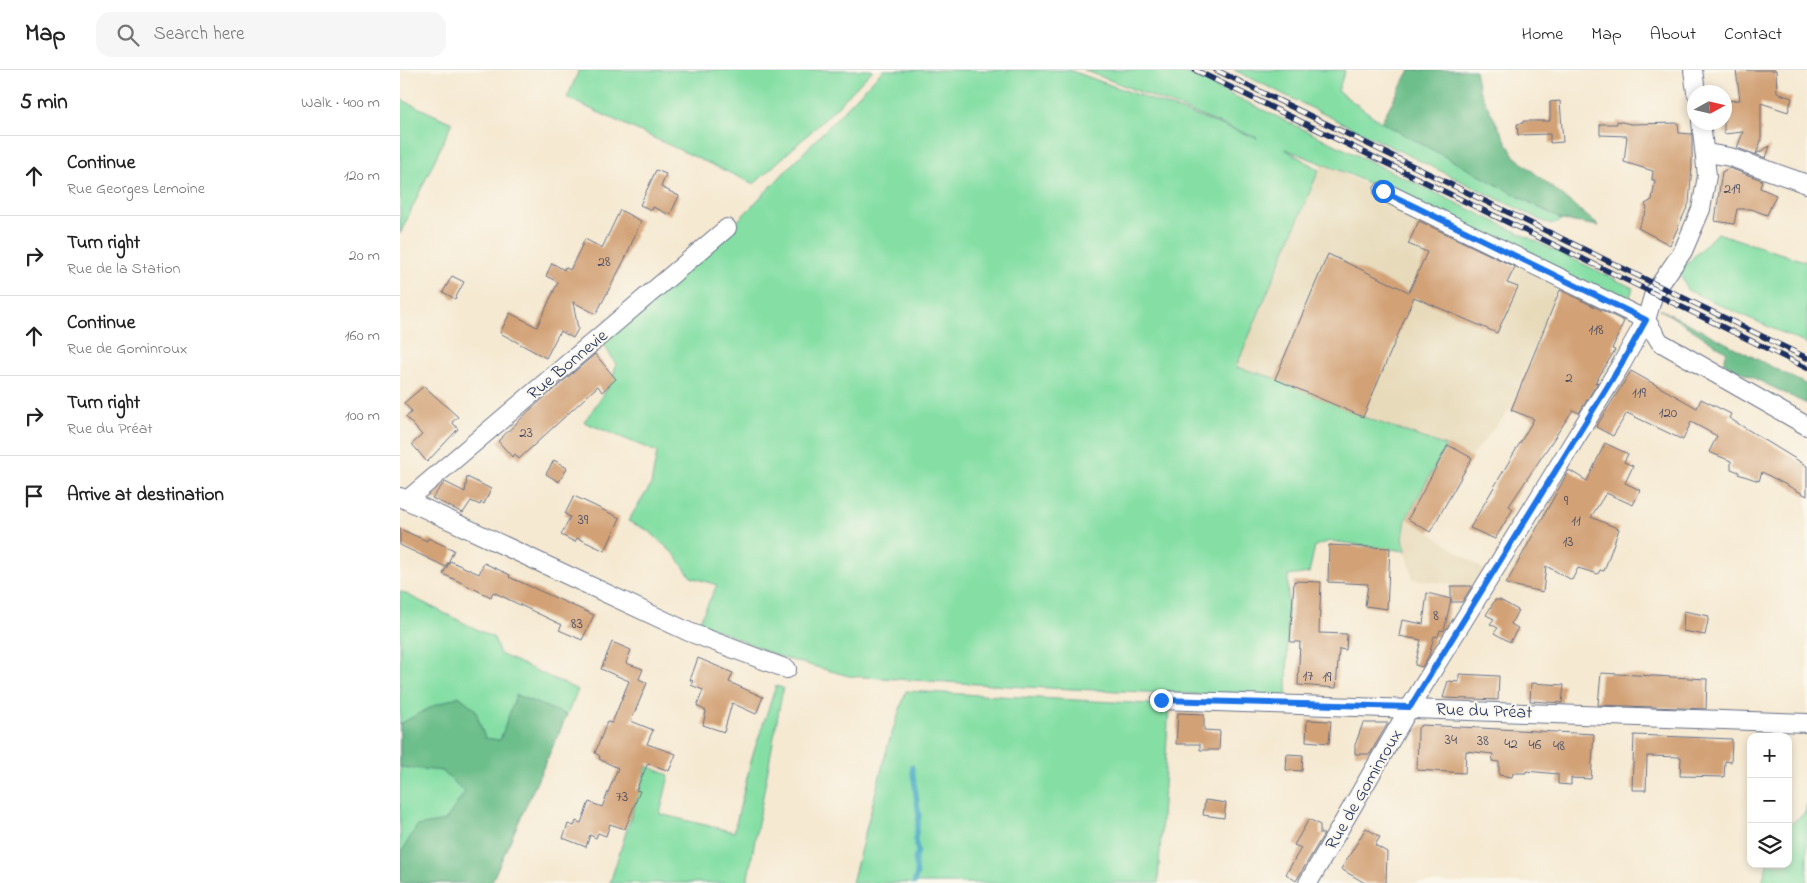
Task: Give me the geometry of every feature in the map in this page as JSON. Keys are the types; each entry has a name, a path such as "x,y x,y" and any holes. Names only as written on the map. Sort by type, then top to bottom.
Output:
{"street":[{"path":"1693,70 1695,85"},
{"name":"Rue de Gominroux","path":"1308,883 1410,707 1622,363 1646,320 1654,293 1683,251 1701,209 1707,176 1702,130"},
{"path":"1706,154 1730,157 1807,184"},
{"path":"1383,191 1646,320 1660,342 1807,426"},
{"name":"Rue Bonnevie","path":"727,228 404,498 689,632 787,669"},
{"name":"Rue du Préat","path":"1161,700 1410,707 1807,723"}],"shaded area":[{"path":"1323,163 1559,284 1510,409 1469,459 1429,532 1491,575 1483,589 1413,579 1403,539 1406,520 1446,446 1366,418 1275,378 1236,367"}],"green space":[{"path":"579,70 873,70 827,117 754,184 567,98"},
{"path":"883,70 1069,70 1257,138 1084,70 1180,70 1633,288 1628,303 1538,266 1351,175 1285,149 1319,170 1236,367 1275,378 1366,418 1446,446 1406,519 1403,539 1406,551 1330,541 1315,546 1309,573 1288,576 1287,698 1025,687 849,676 780,657 699,622 717,585 691,577 675,555 649,531 628,521 651,485 657,452 584,422 612,382 616,364 599,337 699,261"},
{"path":"1234,70 1345,70 1338,91 1381,122 1562,220 1551,225"},
{"path":"1410,70 1475,70 1479,90 1514,156 1599,226 1562,220 1381,122"},
{"path":"400,99 452,123 400,234"},
{"path":"1717,233 1807,262 1807,344 1687,290 1680,271"},
{"path":"1660,309 1807,385 1807,404 1723,363 1727,352"},
{"path":"400,591 494,638 500,654 578,690 491,883 400,883"},
{"path":"776,686 783,688 747,883 610,883 647,766 669,775 660,814 734,832 752,757"},
{"path":"906,691 1169,705 1158,883 852,883 888,745"},
{"path":"516,695 567,715 491,883 400,883 402,851 417,826 445,821 465,792 442,771 400,767 400,724 433,706 459,696 475,709 485,738 500,740"},
{"path":"1807,803 1807,883 1762,883 1766,868 1792,868 1792,823 1805,813"}],"building":[{"path":"1736,70 1776,70 1777,93 1792,98 1788,112 1761,103 1761,141 1756,154 1770,146 1766,158 1737,148 1743,132 1724,134 1724,130 1732,130 1732,100 1740,100"},
{"path":"1560,101 1563,142 1550,143 1550,134 1518,135 1517,124 1523,123 1523,121 1550,121 1550,102"},
{"path":"1617,121 1631,124 1678,123 1679,133 1692,134 1689,203 1670,245 1638,228 1647,209 1645,204 1652,200 1655,180 1652,180 1653,171 1624,162 1627,136 1600,135 1600,124 1617,124"},
{"path":"1729,168 1762,180 1760,188 1776,195 1767,215 1751,209 1737,209 1734,224 1715,221 1722,172"},
{"path":"656,170 666,174 661,187 679,196 670,215 653,207 652,210 640,205"},
{"path":"620,210 641,221 625,259 596,314 573,302 578,329 573,338 560,331 546,358 500,333 510,313 537,327 558,282 546,276 552,263 564,270 565,267 570,270 585,239 602,248"},
{"path":"1419,221 1515,267 1507,283 1518,287 1497,333 1414,297 1363,417 1275,379 1328,254 1409,292 1427,252 1408,244"},
{"path":"452,276 464,282 455,299 443,292"},
{"path":"1560,290 1624,321 1612,349 1615,350 1595,383 1598,382 1579,413 1573,410 1509,506 1513,509 1495,539 1470,528 1534,419 1511,410"},
{"path":"595,354 616,379 602,392 598,386 519,459 515,454 512,457 498,441 531,409"},
{"path":"1631,371 1697,408 1701,399 1731,414 1729,418 1807,466 1807,496 1762,472 1759,481 1738,474 1739,472 1731,469 1731,461 1709,452 1717,436 1691,422 1683,440 1627,413 1613,436 1596,427"},
{"path":"424,386 458,417 452,422 458,429 427,462 412,444 422,435 406,417 412,412 404,403"},
{"path":"1605,443 1628,454 1624,462 1633,466 1625,483 1640,490 1633,505 1606,493 1591,517 1619,529 1604,571 1600,570 1598,574 1578,568 1572,580 1546,566 1543,592 1506,584 1569,470 1587,481"},
{"path":"1448,445 1472,458 1430,532 1408,519"},
{"path":"554,460 567,468 559,482 546,474"},
{"path":"467,477 491,489 484,504 481,502 480,505 471,501 463,513 432,498 445,482 465,492"},
{"path":"574,496 620,518 605,551 577,538 575,542 561,535 570,517 565,514"},
{"path":"400,529 427,541 428,538 454,550 446,567 400,545"},
{"path":"1329,545 1390,548 1387,609 1365,606 1368,584 1328,582"},
{"path":"450,561 479,574 484,563 510,575 509,577 594,615 582,640 559,630 562,625 493,592 491,597 443,574"},
{"path":"1294,581 1321,582 1319,633 1347,634 1346,650 1339,649 1336,688 1298,685 1300,642 1290,642"},
{"path":"1451,586 1472,586 1462,602 1451,602"},
{"path":"1427,593 1451,599 1444,631 1440,630 1438,637 1434,636 1429,655 1422,667 1415,665 1421,640 1399,636 1402,620 1423,624"},
{"path":"1495,600 1500,600 1518,610 1511,624 1518,628 1510,642 1494,633 1498,628 1490,624 1494,619 1486,615"},
{"path":"1684,611 1709,616 1705,635 1683,631"},
{"path":"612,642 631,650 626,663 643,669 639,679 647,683 631,721 653,730 647,744 676,754 669,771 648,763 636,790 640,791 625,829 610,824 606,836 598,833 596,838 590,835 586,847 563,838 568,824 574,826 576,821 581,823 589,802 602,807 618,768 599,759 600,756 595,753 607,722 612,723 629,681 601,669"},
{"path":"698,658 733,673 729,682 763,697 756,714 732,703 724,732 703,725 706,711 697,706 703,690 691,685 693,681 690,680"},
{"path":"1601,673 1707,679 1706,709 1598,705"},
{"path":"1459,674 1499,676 1498,700 1443,698 1448,681 1459,682"},
{"path":"1531,683 1564,685 1562,703 1530,701"},
{"path":"1178,713 1204,714 1204,730 1220,731 1219,750 1200,750 1200,744 1176,744"},
{"path":"1307,720 1331,721 1329,743 1306,741"},
{"path":"1363,723 1388,723 1370,754 1355,754 1355,745"},
{"path":"1422,725 1594,734 1591,779 1571,778 1571,785 1558,784 1558,774 1526,771 1526,773 1513,773 1512,777 1499,775 1499,762 1492,761 1493,754 1466,751 1465,773 1417,770 1418,728"},
{"path":"1634,735 1732,739 1731,762 1725,761 1724,777 1680,776 1681,757 1647,756 1646,790 1632,790"},
{"path":"1287,754 1303,755 1302,771 1286,770"},
{"path":"1205,800 1226,803 1224,818 1203,815"},
{"path":"1309,819 1320,825 1320,834 1324,834 1296,881 1286,874 1301,848 1294,845"},
{"path":"1366,828 1380,837 1375,845 1387,852 1386,883 1365,883 1341,869"}],"waterway":[{"path":"912,767 919,816 915,839 918,852 915,858 917,874 914,883"}],"railway":[{"path":"1195,70 1807,368"},
{"path":"1216,70 1807,358"}],"route":[{"path":"1161,700 1410,707 1622,363 1646,320 1383,191"}]}
